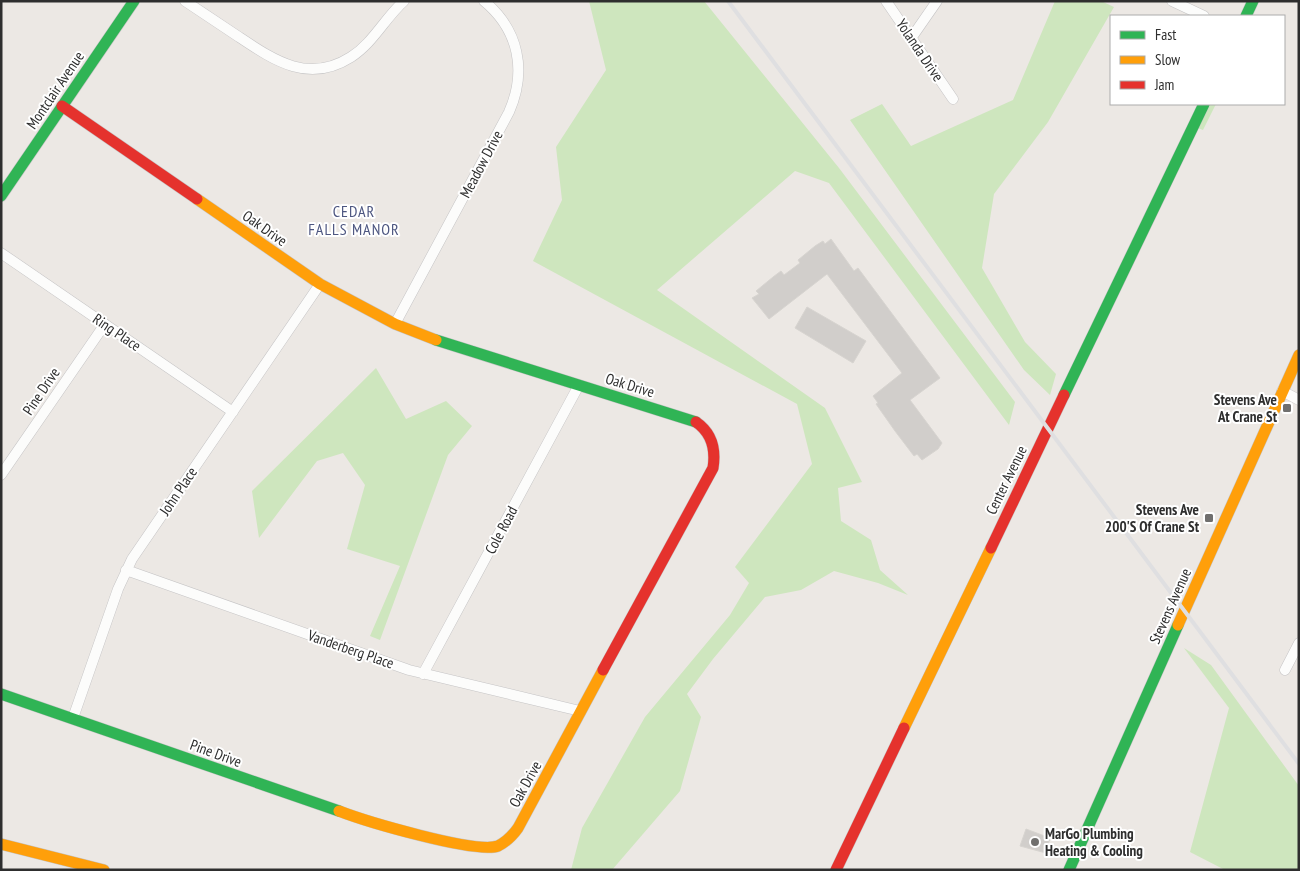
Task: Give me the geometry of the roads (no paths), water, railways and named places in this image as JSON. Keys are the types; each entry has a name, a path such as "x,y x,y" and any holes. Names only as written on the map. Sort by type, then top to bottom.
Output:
{"street":[{"name":"Montclair Avenue","path":"1,196 134,1"},
{"path":"184,1 271,59 290,67 309,69 331,66 352,56 404,1"},
{"name":"Meadow Drive","path":"395,324 509,112 516,94 519,64 514,40 501,18 484,1"},
{"name":"Yolanda Drive","path":"886,1 953,98"},
{"path":"912,37 937,1"},
{"path":"1172,1 1202,15"},
{"path":"1246,15 1253,1"},
{"name":"Center Avenue","path":"836,870 1204,105"},
{"name":"Oak Drive","path":"62,106 320,284 395,324 455,348 694,420 707,430 716,453 714,468 518,828 507,840 497,846 484,848 422,836"},
{"name":"Ring Place","path":"1,253 233,412"},
{"name":"John Place","path":"73,718 126,570 320,284"},
{"name":"Pine Drive","path":"1,475 105,324"},
{"name":"Stevens Avenue","path":"1069,870 1299,355"},
{"name":"Cole Road","path":"423,674 579,385"},
{"path":"1282,391 1299,400"},
{"name":"Vanderberg Place","path":"126,570 423,674 580,711"},
{"path":"1285,670 1299,643"},
{"name":"Pine Drive","path":"1,694 344,814 422,836"},
{"path":"1,844 104,870"}],"railway":[{"path":"728,1 1299,764"}],"place":[{"name":"Stevens Ave At Crane St","path":"1287,408"},
{"name":"Stevens Ave 200'S Of Crane St","path":"1209,518"},
{"name":"MarGo Plumbing Heating & Cooling","path":"1035,842"}],"district":[{"name":"CEDAR FALLS MANOR","path":"354,220"}]}
